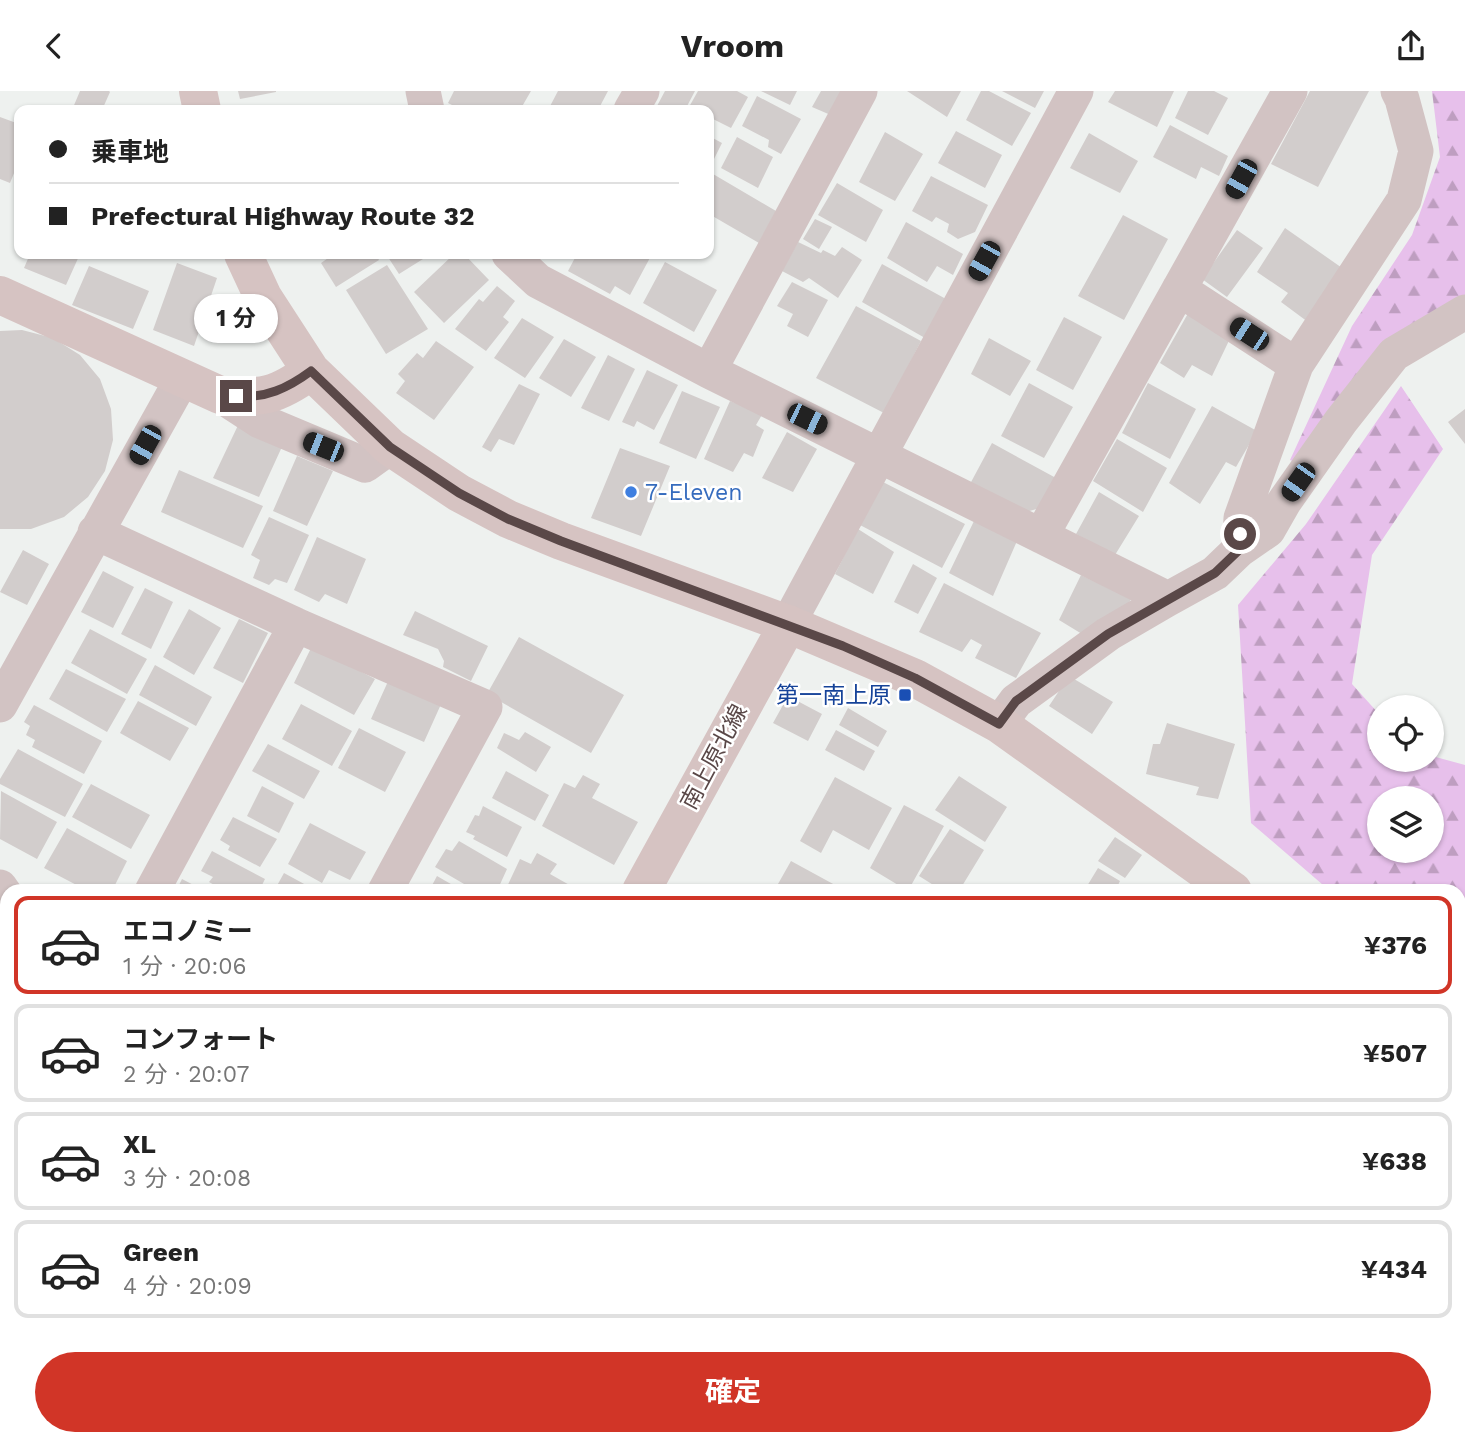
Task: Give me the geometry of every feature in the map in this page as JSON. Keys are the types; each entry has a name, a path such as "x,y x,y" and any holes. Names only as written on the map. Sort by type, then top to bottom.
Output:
{"main road":[{"path":"245,259 263,297 311,371 390,447 459,493 508,519 561,541 788,624 915,678 999,724 1211,884"},
{"path":"0,295 220,395 253,398 293,384 311,371"},
{"name":"南上原北線","path":"645,884 788,624"}],"street":[{"path":"709,371 860,91"},
{"path":"788,624 1076,91"},
{"path":"1041,536 1290,91"},
{"path":"1239,550 1241,518 1296,365 1404,199 1416,151 1398,91"},
{"path":"522,259 546,268 709,371 1168,599"},
{"path":"1179,289 1296,365"},
{"path":"999,724 1016,701 1108,634 1215,573 1239,550 1268,530 1298,482 1394,353 1465,312"},
{"path":"0,705 181,379"},
{"path":"220,395 260,421 365,465 390,447"},
{"path":"95,532 296,625 485,707 389,884"},
{"path":"156,884 296,625"}],"green space":[{"path":"1432,91 1465,91 1465,301 1300,464 1290,460 1352,326 1412,235 1440,157"},
{"path":"1401,386 1443,449 1372,555 1352,684 1367,701 1367,772 1444,772 1444,759 1465,765 1465,884 1322,884 1251,823 1238,605 1306,524"}],"building":[{"path":"80,91 110,92 104,105 74,105"},
{"path":"238,91 276,91 276,92 240,99"},
{"path":"454,91 531,91 523,105 448,103"},
{"path":"558,91 608,91 601,105 551,105"},
{"path":"665,91 695,91 688,105 658,105"},
{"path":"698,91 737,91 748,97 731,128 714,120 714,105 690,105"},
{"path":"761,91 797,91 790,105"},
{"path":"821,91 848,91 833,116 812,107"},
{"path":"907,91 961,91 947,117"},
{"path":"981,91 989,91 1031,113 1012,146 966,120"},
{"path":"1002,91 1044,91 1035,108"},
{"path":"1115,91 1174,91 1157,127 1108,102"},
{"path":"1188,91 1214,91 1228,98 1208,135 1175,118"},
{"path":"1310,91 1369,91 1318,187 1271,164"},
{"path":"757,96 801,119 781,154 768,147 769,140 742,126"},
{"path":"0,117 14,122 14,173 10,183 0,179"},
{"path":"1170,125 1228,156 1219,176 1201,167 1196,179 1153,157"},
{"path":"956,131 1002,155 985,188 938,163"},
{"path":"885,132 923,154 895,201 859,182"},
{"path":"1089,133 1138,161 1120,193 1070,168"},
{"path":"737,137 773,157 758,188 721,168"},
{"path":"714,139 722,143 714,159"},
{"path":"714,175 776,211 759,243 714,217"},
{"path":"931,176 988,205 975,232 958,239 947,232 949,224 936,217 932,222 912,211"},
{"path":"837,183 883,210 866,242 818,215"},
{"path":"1123,215 1168,239 1124,320 1078,296"},
{"path":"815,219 832,227 819,249 803,239"},
{"path":"906,222 963,254 953,275 937,266 927,282 887,258"},
{"path":"1285,228 1345,270 1308,322 1281,302 1288,293 1257,272"},
{"path":"1237,230 1263,248 1227,297 1202,279"},
{"path":"798,242 821,253 823,250 835,256 842,247 862,260 838,298 809,278 803,282 782,271"},
{"path":"28,259 78,259 66,285 24,268"},
{"path":"327,259 379,260 336,287 321,263"},
{"path":"389,259 423,259 399,274"},
{"path":"449,259 469,259 489,280 444,323 414,292"},
{"path":"574,259 649,259 630,295 615,286 610,294 568,271"},
{"path":"665,262 717,290 694,332 643,303"},
{"path":"177,263 217,278 194,346 153,330"},
{"path":"882,264 946,299 925,338 862,302"},
{"path":"387,265 428,329 386,354 346,290"},
{"path":"89,266 149,291 133,329 72,305"},
{"path":"792,282 828,300 808,337 787,326 793,314 777,306"},
{"path":"497,286 515,301 503,317 509,322 486,351 455,329 479,299 483,302"},
{"path":"1195,301 1237,324 1212,376 1192,365 1184,378 1160,363"},
{"path":"856,306 921,341 884,413 816,378"},
{"path":"1064,317 1102,337 1073,390 1036,370"},
{"path":"522,318 554,337 525,378 494,358"},
{"path":"22,330 53,338 80,355 100,379 111,409 113,440 105,471 88,497 64,517 31,529 0,529 0,331"},
{"path":"989,338 1031,361 1010,396 971,374"},
{"path":"564,339 596,357 571,397 539,378"},
{"path":"436,341 474,367 434,420 396,393 405,381 398,374 417,353 423,358"},
{"path":"608,355 635,369 609,421 581,408"},
{"path":"647,370 678,385 654,430 637,421 634,427 622,422"},
{"path":"1029,383 1073,407 1044,458 1001,436"},
{"path":"1148,383 1196,409 1170,459 1122,433"},
{"path":"519,384 540,394 514,445 499,439 491,452 482,447"},
{"path":"682,391 720,407 696,459 659,443"},
{"path":"730,401 763,413 756,425 764,430 753,457 744,453 733,472 704,459"},
{"path":"1212,406 1257,431 1236,467 1226,462 1200,504 1169,483"},
{"path":"1465,409 1465,444 1448,422"},
{"path":"241,419 286,438 259,497 213,478"},
{"path":"787,432 817,449 793,492 762,478"},
{"path":"1117,439 1167,468 1143,512 1093,481"},
{"path":"992,443 1056,478 1040,508 1026,512 970,484"},
{"name":"7-Eleven","path":"620,448 670,466 641,536 591,518"},
{"path":"297,456 333,471 307,526 273,511"},
{"path":"179,470 263,506 243,548 161,512"},
{"path":"881,481 965,524 942,568 860,525"},
{"path":"1099,492 1139,516 1115,555 1076,534"},
{"path":"269,517 309,535 287,583 275,579 269,585 253,578 260,560 251,555"},
{"path":"974,521 1017,541 993,596 949,573"},
{"path":"858,529 894,552 873,594 835,574"},
{"path":"317,537 366,559 347,604 325,594 319,602 294,590"},
{"path":"23,550 49,564 27,605 0,592"},
{"path":"913,564 937,578 918,614 894,602"},
{"path":"103,571 134,587 113,628 81,612"},
{"path":"1081,575 1131,599 1123,615 1082,634 1059,620"},
{"path":"944,583 1041,633 1016,678 975,658 982,645 971,639 962,652 919,632"},
{"path":"145,588 173,602 151,649 121,634"},
{"path":"189,609 221,628 194,675 163,657"},
{"path":"415,611 488,646 471,681 443,667 444,661 438,649 403,635"},
{"path":"239,619 268,633 243,683 213,668"},
{"path":"90,629 147,659 127,694 71,663"},
{"path":"519,637 624,695 591,753 487,694"},
{"path":"312,646 375,679 354,715 294,683"},
{"path":"155,665 212,697 196,726 139,695"},
{"path":"66,669 126,699 107,732 49,699"},
{"path":"1069,676 1113,702 1092,734 1049,706"},
{"path":"390,677 442,702 424,742 371,719"},
{"path":"788,696 822,714 808,741 773,723"},
{"path":"138,701 189,728 170,761 120,733"},
{"path":"301,704 352,731 332,766 282,739"},
{"path":"34,705 102,741 84,774 32,747 35,740 26,735 30,726 24,722"},
{"path":"848,708 887,731 878,747 839,725"},
{"path":"1167,723 1235,744 1218,799 1196,795 1199,787 1146,774 1153,744 1160,744"},
{"path":"359,728 406,752 385,792 338,768"},
{"path":"836,730 875,751 864,771 825,750"},
{"path":"525,732 551,747 536,772 497,748 504,733 519,740"},
{"path":"268,744 320,771 304,799 252,771"},
{"path":"18,749 83,784 65,817 0,784 0,779"},
{"path":"506,771 549,795 535,821 492,798"},
{"path":"583,775 600,784 592,798 638,822 614,865 542,826 564,783 575,788"},
{"path":"959,776 1007,807 985,842 935,810"},
{"path":"835,777 892,808 869,850 833,830 821,853 800,841"},
{"path":"91,784 150,815 131,849 72,817"},
{"path":"262,786 294,803 279,833 247,816"},
{"path":"1,791 57,822 37,859 0,839"},
{"path":"904,805 944,826 912,884 896,884 870,868"},
{"path":"483,806 522,827 507,857 473,839 475,836 466,832 475,815 479,816"},
{"path":"233,817 277,839 260,867 228,850 230,846 220,840"},
{"path":"310,823 366,852 350,880 329,870 322,883 288,864"},
{"path":"67,828 127,861 116,884 75,884 44,868"},
{"path":"950,829 984,850 963,884 932,884 919,876"},
{"path":"1115,837 1142,855 1125,878 1098,861"},
{"path":"459,841 507,869 500,884 464,884 435,867 446,849 452,851"},
{"path":"212,851 265,879 262,884 213,884 209,882 213,877 201,871"},
{"path":"537,853 557,864 550,874 568,884 508,884 520,859 531,864"},
{"path":"791,861 833,884 778,884"},
{"path":"1098,868 1120,881 1118,884 1088,884"},
{"path":"284,873 304,884 278,884"},
{"path":"437,876 451,884 433,884"}],"place":[{"name":"7-Eleven","path":"631,492"},
{"name":"第一南上原","path":"905,695"}],"route":[{"path":"236,396 253,398 271,393 293,384 311,371 390,447 459,493 508,519 843,646 915,678 999,724 1016,701 1108,634 1215,573 1239,550 1240,534"}]}
